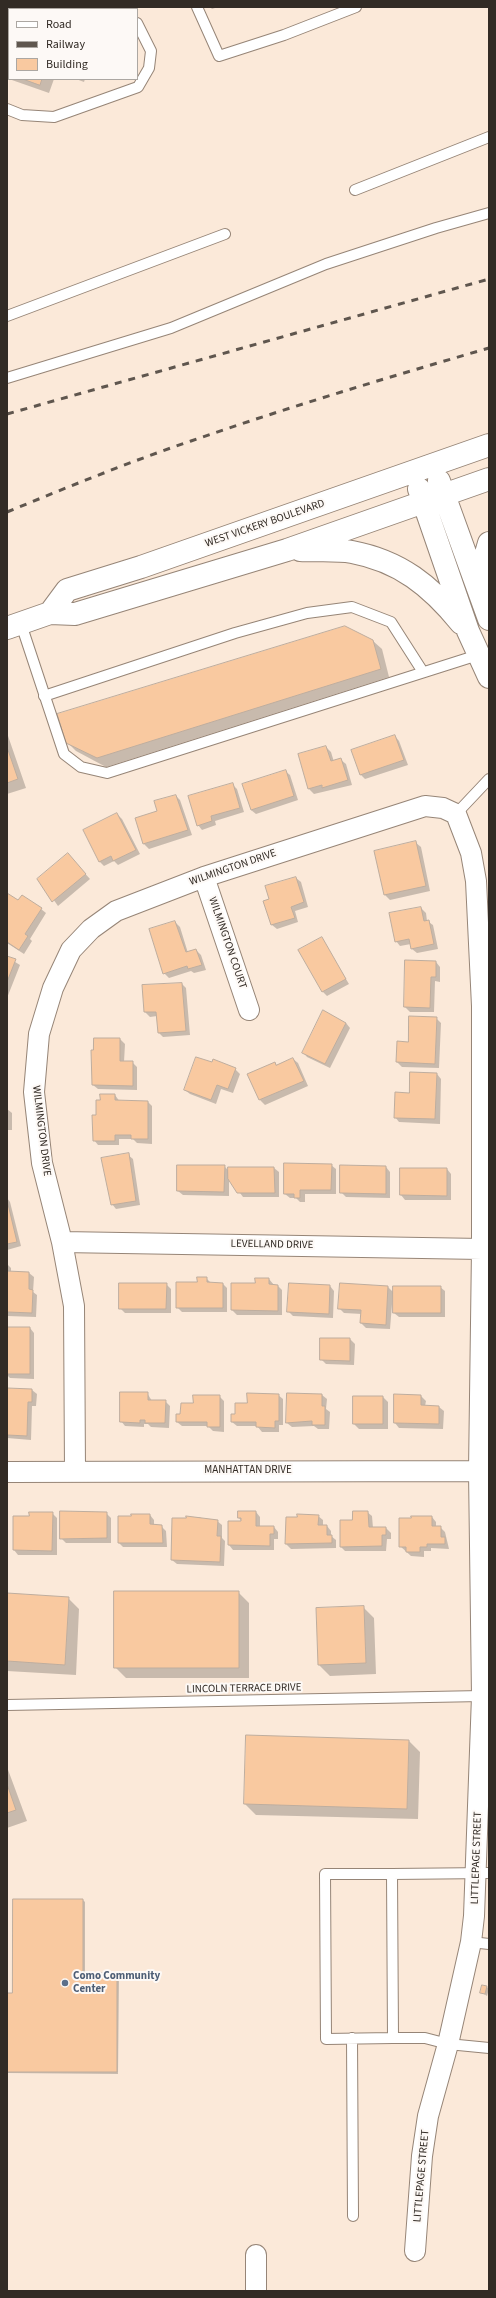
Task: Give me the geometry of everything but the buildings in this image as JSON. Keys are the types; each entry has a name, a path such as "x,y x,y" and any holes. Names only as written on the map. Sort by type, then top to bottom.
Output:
{"main road":[{"name":"WEST VICKERY BOULEVARD","path":"50,613 67,590 489,445"},
{"path":"434,465 434,498 468,631 489,677"},
{"path":"413,472 434,498 477,585 489,619"},
{"path":"14,626 50,613 75,614 286,550 489,479"},
{"path":"477,585 489,543"},
{"path":"286,550 351,552 387,561 421,581 450,609 468,631"}],"street":[{"name":"WILMINGTON DRIVE","path":"75,1470 74,1306 62,1242 42,1163 34,1092 39,1034 53,988 71,950 91,929 116,911 204,877 425,806 443,808 456,814"},
{"name":"LITTLEPAGE STREET","path":"415,2251 422,2156 428,2116 448,2044 480,1943 483,1873 482,1696 484,1471 482,1006 476,881 471,853 456,814"},
{"name":"WILMINGTON COURT","path":"204,877 249,1010"},
{"name":"LEVELLAND DRIVE","path":"62,1242 482,1249"},
{"name":"MANHATTAN DRIVE","path":"7,1472 75,1470 484,1471"},
{"path":"256,2255 256,2291"}],"lane":[{"path":"197,7 219,56 284,35 356,7"},
{"path":"7,109 22,115 54,117 138,87 149,68 151,51 138,25"},
{"path":"355,190 489,137"},
{"path":"7,378 171,328 326,264 436,228 489,213"},
{"path":"7,316 225,234"},
{"path":"44,696 271,623 307,613 352,607 391,622 423,672"},
{"path":"14,626 44,696 64,754 81,767 107,773 478,655"},
{"path":"456,814 489,779"},
{"name":"LINCOLN TERRACE DRIVE","path":"7,1705 482,1696"},
{"path":"483,1873 325,1874 326,2038 425,2038 448,2044 489,2048"},
{"path":"392,1874 393,2038"},
{"path":"352,2038 353,2216"}],"railway":[{"path":"7,414 489,279"},
{"path":"7,512 122,466 228,428 489,348"}],"place":[{"name":"Como Community Center","path":"65,1983"}]}
